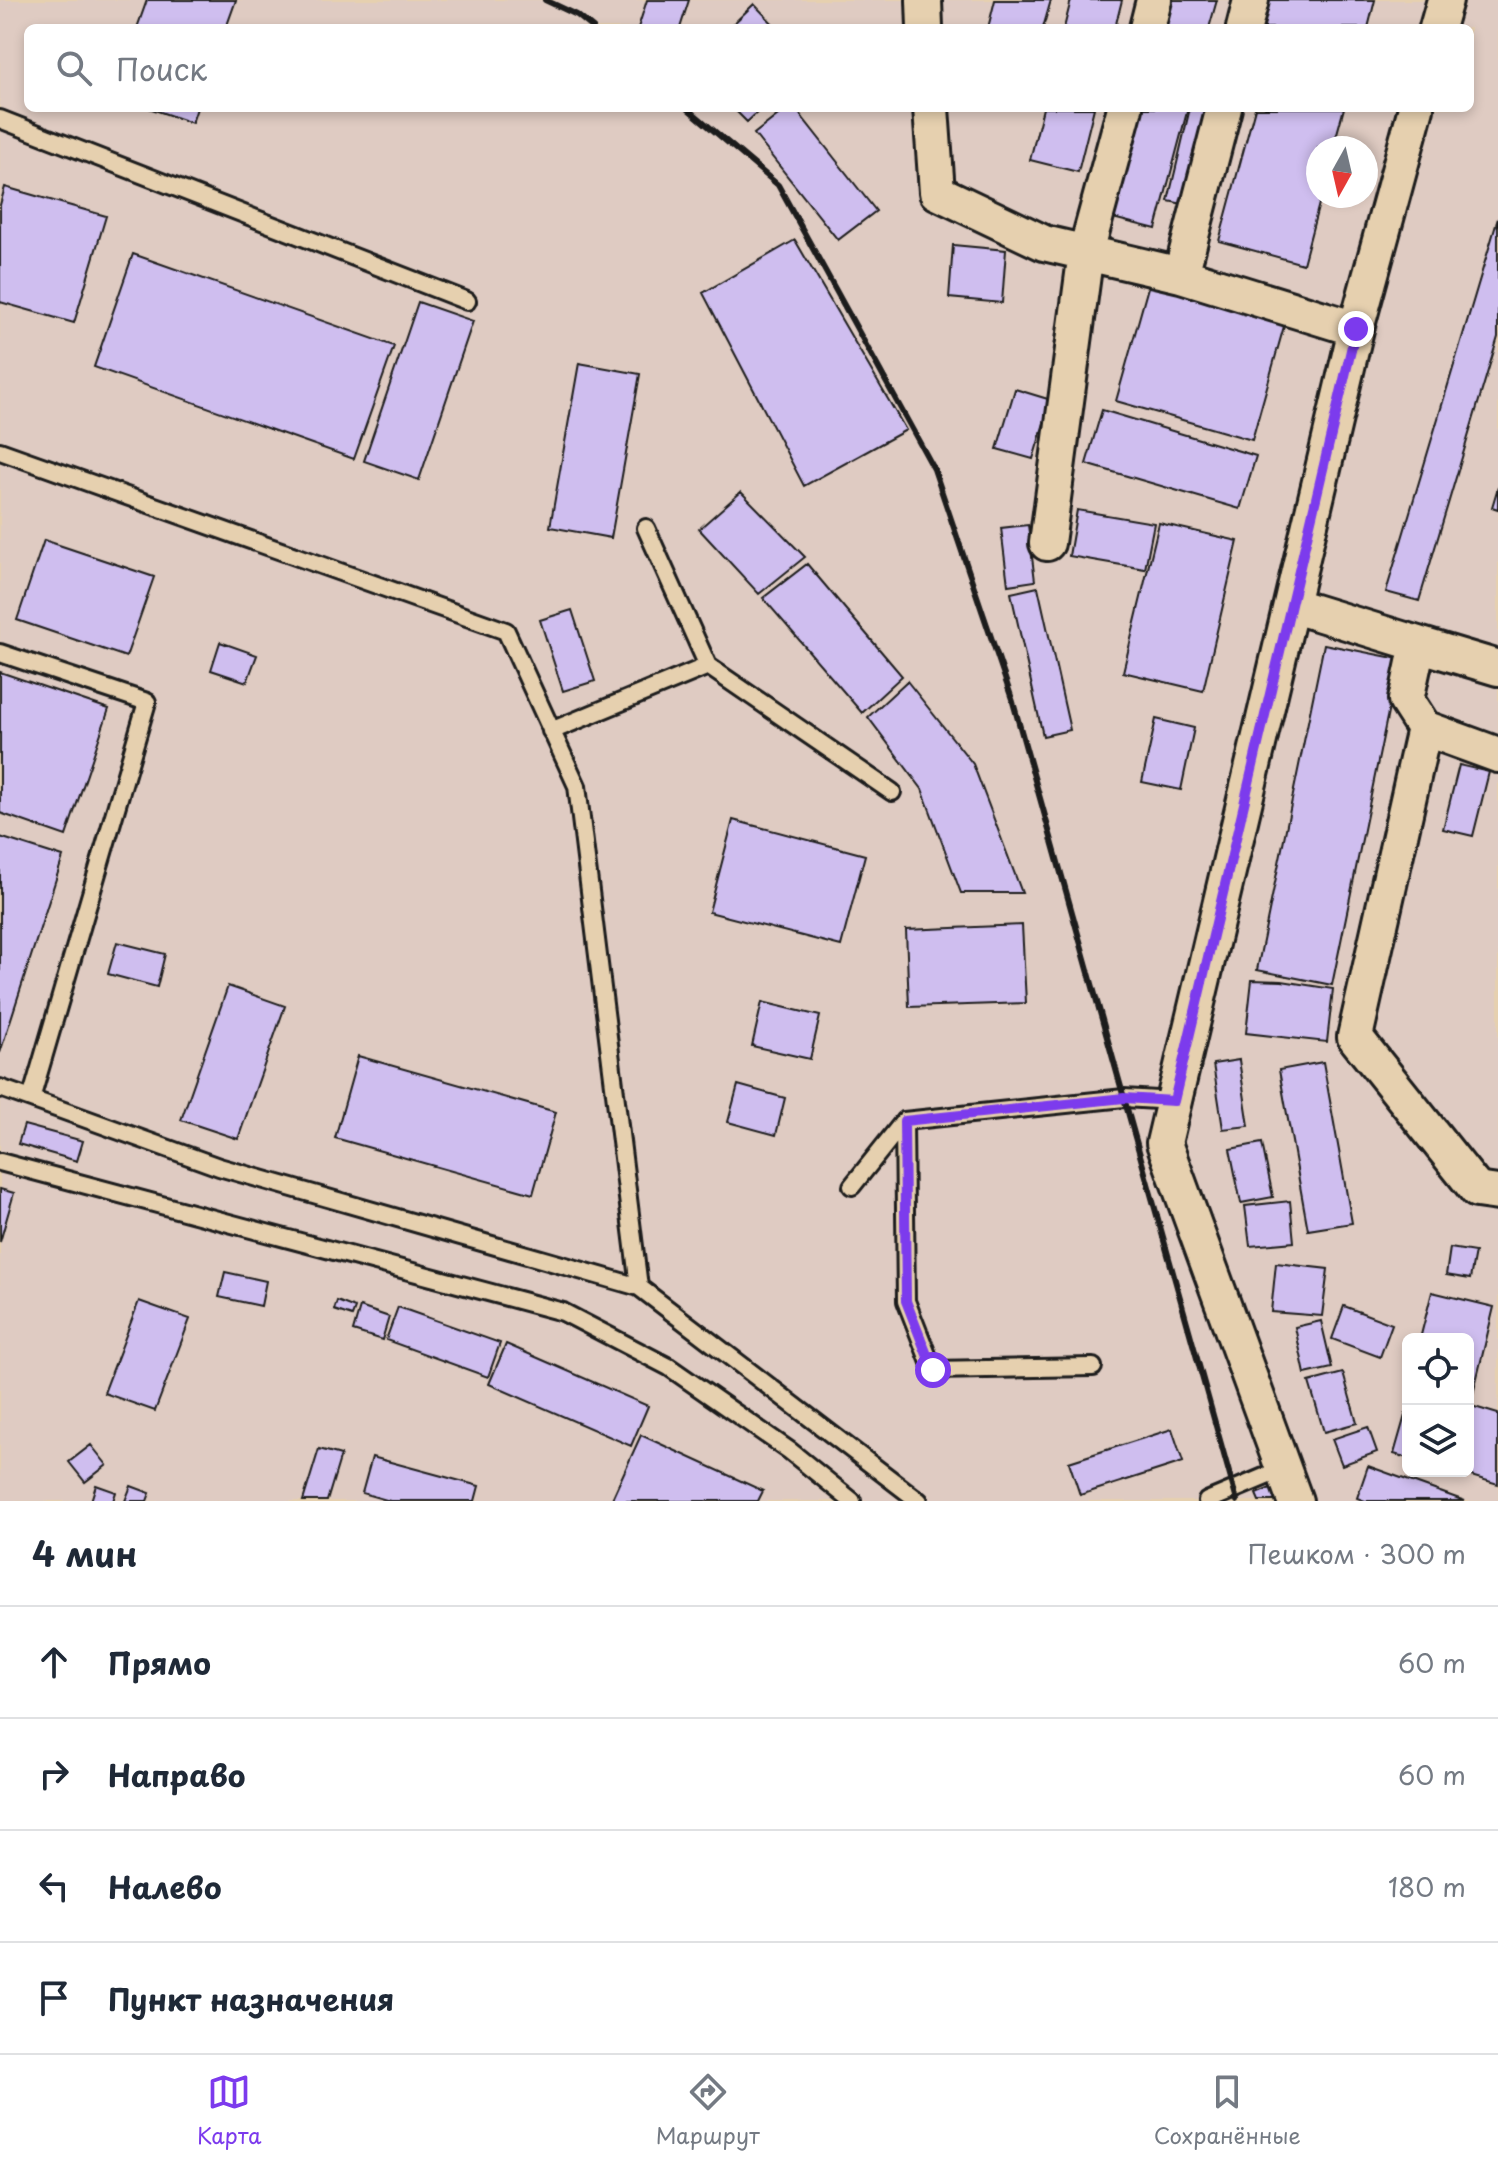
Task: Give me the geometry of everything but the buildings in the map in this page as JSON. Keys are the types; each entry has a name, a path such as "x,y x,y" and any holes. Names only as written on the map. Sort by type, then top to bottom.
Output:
{"street":[{"path":"924,0 925,24"},
{"path":"1148,24 1154,0"},
{"path":"1245,24 1251,0"},
{"path":"1438,24 1445,0"},
{"path":"931,112 937,192 1044,243 1181,275 1356,329"},
{"path":"1047,543 1086,252 1124,112"},
{"path":"1181,275 1223,112"},
{"path":"1295,1501 1164,1143 1356,329 1415,112"},
{"path":"1291,605 1498,668"},
{"path":"1418,644 1406,700 1424,728 1498,755"},
{"path":"1424,728 1355,1037 1477,1190 1498,1193"}],"lane":[{"path":"0,119 467,301"},
{"path":"0,451 506,631 577,786 639,1287"},
{"path":"646,528 708,666 892,792"},
{"path":"0,653 147,702 31,1099"},
{"path":"551,731 708,666"},
{"path":"0,1088 219,1167 639,1287 919,1501"},
{"path":"852,1186 904,1121 1124,1098 1174,1101"},
{"path":"904,1121 906,1301 933,1370 1093,1367"},
{"path":"0,1162 563,1312 669,1367 790,1451 852,1501"},
{"path":"1207,1501 1283,1469"}],"shaded area":[{"path":"0,0 1498,0 1498,1501 0,1501"}],"railway":[{"path":"545,0 577,15 588,24"},
{"path":"692,112 778,185 934,469 1013,702 1237,1501"}],"route":[{"path":"933,1370 906,1301 904,1121 1124,1098 1174,1101 1356,329"}]}
